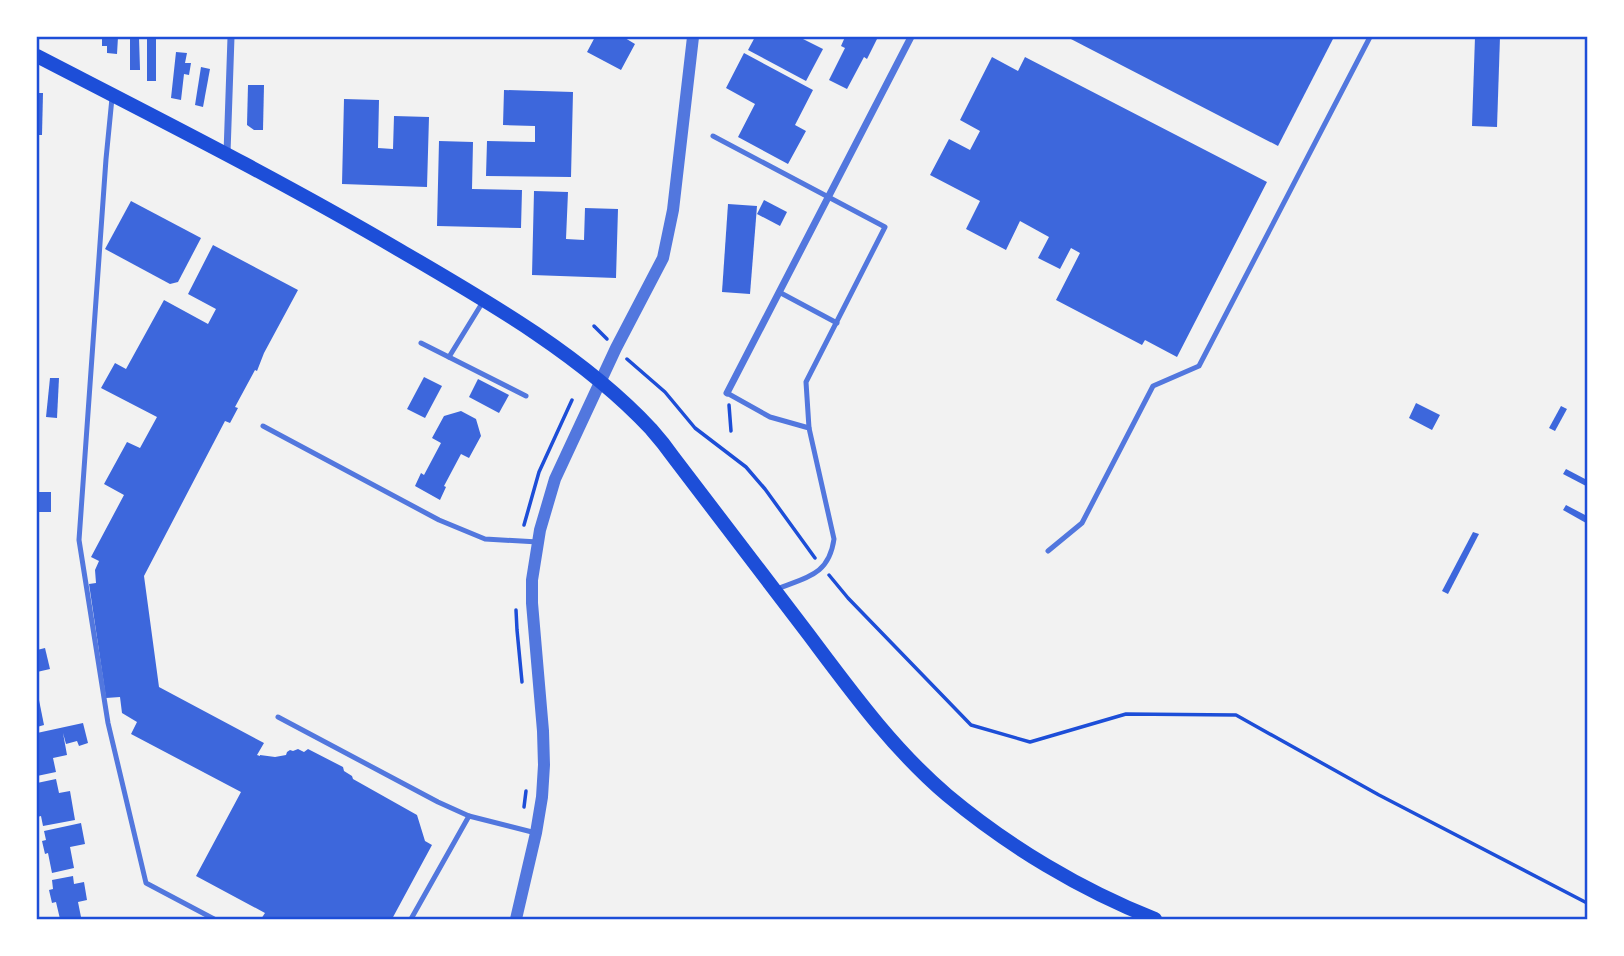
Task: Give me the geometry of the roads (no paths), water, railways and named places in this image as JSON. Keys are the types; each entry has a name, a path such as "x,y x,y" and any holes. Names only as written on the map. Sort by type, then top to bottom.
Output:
{"main road":[{"path":"37,56 227,153 346,219 484,300 601,384 651,429 862,705 900,749 946,793 993,831 1049,867 1095,892 1155,919"}],"street":[{"path":"227,153 231,37"},
{"path":"516,919 536,833 544,765 532,580 538,542 555,479 616,348 663,258 673,210 693,37"},
{"path":"727,393 911,37"}],"lane":[{"path":"1048,551 1082,523 1153,386 1199,366 1370,37"},
{"path":"112,95 79,541 108,723 146,883 214,919"},
{"path":"713,136 885,228 806,382 809,428 834,539 832,551 828,560 810,577 774,590"},
{"path":"779,292 837,323"},
{"path":"449,357 484,300"},
{"path":"421,343 526,396"},
{"path":"727,393 770,417 809,428"},
{"path":"263,426 439,520 485,539 538,542"},
{"path":"278,717 469,816 536,833"},
{"path":"411,919 469,816"}]}
